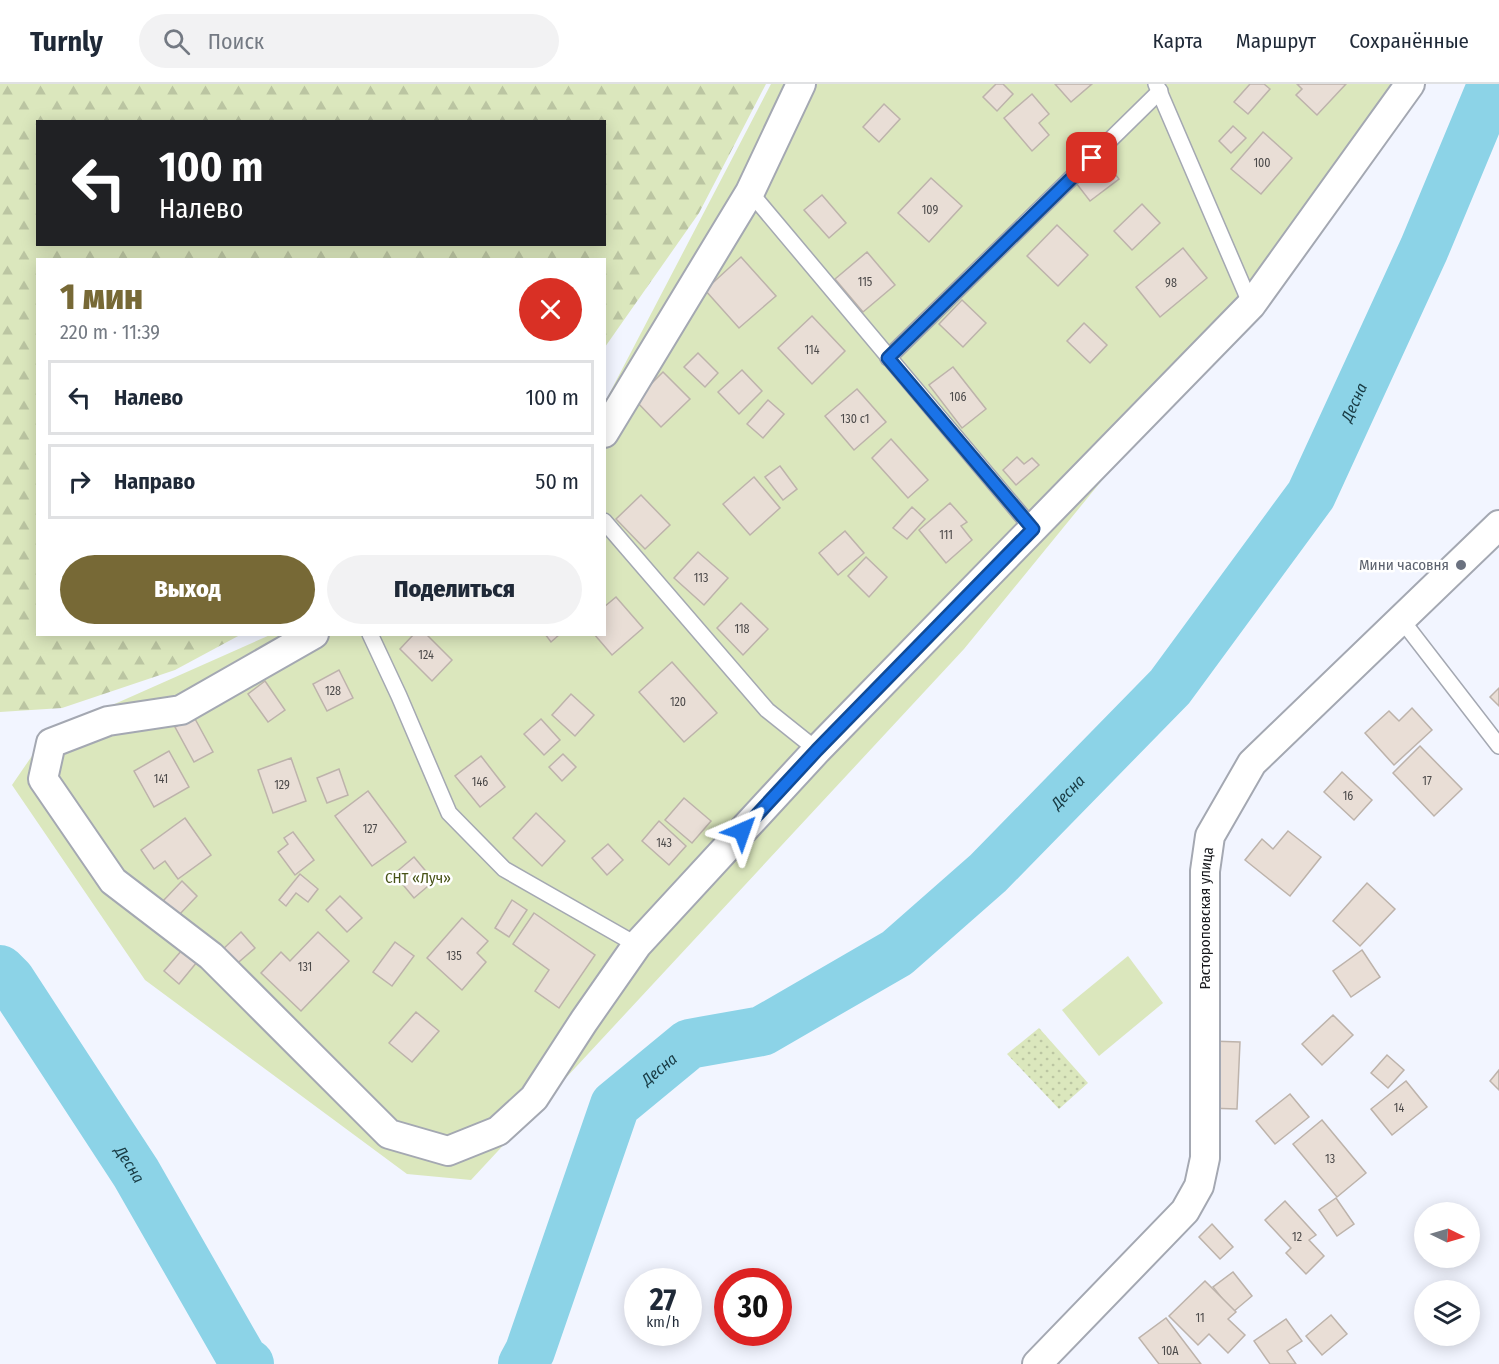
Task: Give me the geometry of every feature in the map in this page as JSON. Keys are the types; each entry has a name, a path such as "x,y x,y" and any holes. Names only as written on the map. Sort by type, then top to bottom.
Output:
{"street":[{"path":"606,431 750,192 801,84"},
{"path":"310,636 181,710 108,721 51,743 43,779 113,881 211,956 389,1134 448,1151 498,1131 534,1098 637,945 817,750 1251,305 1410,84"},
{"name":"Растороповская улица","path":"1037,1364 1185,1211 1199,1186 1205,1158 1205,871 1210,836 1252,763 1499,525"}],"lane":[{"path":"888,358 1158,88 1251,305"},
{"path":"750,192 1033,529"},
{"path":"606,523 767,710 817,750"},
{"path":"1401,619 1499,746"},
{"path":"371,636 449,813 504,869 637,945"}],"green space":[{"path":"0,84 766,84 699,213 606,346 606,258 36,258 36,636 238,636 175,670 62,708 0,712"},
{"name":"СНТ «Луч»","path":"771,84 1426,84 964,649 471,1180 407,1174 145,980 12,785 47,734 268,636 606,636 606,400"},
{"path":"1128,956 1163,1003 1099,1056 1062,1010"},
{"path":"1039,1028 1088,1083 1059,1109 1007,1054"}],"building":[{"path":"996,84 1003,84 1013,94 997,111 983,97"},
{"path":"1055,84 1092,84 1071,102"},
{"path":"1250,84 1264,84 1270,89 1248,114 1234,102"},
{"path":"1297,84 1346,84 1317,115 1296,95 1302,89"},
{"path":"1032,94 1049,114 1039,123 1049,135 1032,151 1004,118"},
{"path":"884,104 900,119 879,142 863,127"},
{"path":"1233,126 1246,138 1231,153 1219,141"},
{"path":"1263,132 1292,158 1261,194 1231,169"},
{"path":"1105,161 1119,179 1090,201 1076,183"},
{"path":"931,178 962,206 929,242 898,213"},
{"path":"822,195 846,223 829,238 804,210"},
{"path":"1142,204 1160,223 1132,250 1114,231"},
{"path":"1057,225 1088,255 1058,286 1027,256"},
{"path":"1183,248 1207,278 1160,317 1136,287"},
{"path":"867,252 895,285 863,312 835,279"},
{"path":"741,257 776,296 739,328 705,290"},
{"path":"962,300 986,323 963,347 939,324"},
{"path":"812,316 845,351 812,384 778,348"},
{"path":"1084,323 1107,345 1090,363 1067,341"},
{"path":"698,353 718,373 705,387 684,367"},
{"path":"953,367 986,409 962,428 929,385"},
{"path":"742,370 762,391 739,414 718,392"},
{"path":"663,372 690,399 661,427 635,400"},
{"path":"857,389 886,422 854,450 825,416"},
{"path":"768,400 784,414 763,438 747,424"},
{"path":"891,439 928,480 908,498 872,458"},
{"path":"1017,457 1024,464 1032,458 1039,465 1016,485 1003,470"},
{"path":"780,466 797,489 783,500 765,477"},
{"path":"754,477 780,508 750,535 723,504"},
{"path":"641,495 670,525 645,549 616,519"},
{"path":"950,503 967,522 961,526 972,540 946,563 919,530"},
{"path":"912,507 925,519 907,539 893,528"},
{"path":"845,531 864,553 838,575 819,553"},
{"path":"698,552 728,578 704,605 674,578"},
{"path":"866,557 887,577 869,597 848,576"},
{"path":"616,597 643,628 612,655 596,636 606,636 606,605"},
{"path":"741,603 768,629 743,655 717,628"},
{"path":"412,636 428,636 452,660 432,681 400,649"},
{"path":"546,636 558,636 551,642"},
{"path":"672,662 717,713 684,742 639,692"},
{"path":"339,670 353,698 327,711 313,684"},
{"path":"265,681 285,710 268,722 248,694"},
{"path":"1499,688 1499,706 1490,697"},
{"path":"571,694 594,715 575,736 552,715"},
{"path":"1412,708 1432,730 1394,765 1365,733 1389,711 1399,721"},
{"path":"194,717 213,752 194,762 175,727"},
{"path":"541,719 560,740 544,755 524,734"},
{"path":"1420,746 1462,789 1434,816 1393,773"},
{"path":"169,751 189,787 154,807 134,771"},
{"path":"563,754 576,767 562,781 549,767"},
{"path":"481,756 505,787 480,807 455,776"},
{"path":"291,758 306,801 273,813 258,770"},
{"path":"339,769 348,795 327,803 317,778"},
{"path":"1342,772 1372,800 1354,820 1324,792"},
{"path":"368,791 406,842 372,866 335,816"},
{"path":"684,798 711,821 692,843 665,820"},
{"path":"536,813 565,841 542,866 513,838"},
{"path":"185,818 211,855 178,879 165,861 154,869 141,850"},
{"path":"659,821 686,846 669,865 642,841"},
{"path":"1288,831 1321,857 1290,896 1245,860 1262,839 1273,849"},
{"path":"293,832 314,860 295,875 278,852 288,844 284,838"},
{"path":"608,844 623,860 607,875 592,858"},
{"path":"414,857 434,881 414,898 394,874"},
{"path":"300,874 318,889 308,902 296,893 286,906 279,900"},
{"path":"182,881 197,896 178,916 163,901"},
{"path":"1367,883 1395,909 1360,946 1333,921"},
{"path":"340,896 362,918 347,932 326,910"},
{"path":"512,900 527,910 509,937 495,928"},
{"path":"534,913 595,955 559,1008 535,991 549,970 513,944"},
{"path":"462,918 488,941 477,953 486,962 462,990 427,958"},
{"path":"241,932 255,948 233,967 220,952"},
{"path":"318,932 349,961 301,1011 261,973 281,952 290,961"},
{"path":"395,942 414,956 392,986 373,972"},
{"path":"182,950 197,962 179,984 164,971"},
{"path":"1362,950 1380,977 1351,997 1333,971"},
{"path":"416,1012 439,1031 412,1062 389,1043"},
{"path":"1333,1015 1353,1035 1322,1065 1302,1044"},
{"path":"1210,1041 1240,1042 1237,1109 1207,1108"},
{"path":"1387,1055 1404,1070 1388,1088 1371,1073"},
{"path":"1499,1070 1499,1090 1490,1081"},
{"path":"1406,1081 1427,1107 1392,1135 1371,1109"},
{"path":"1290,1094 1309,1117 1275,1144 1256,1121"},
{"path":"1322,1120 1366,1173 1337,1197 1293,1144"},
{"path":"1336,1198 1354,1224 1337,1236 1319,1210"},
{"path":"1285,1201 1316,1235 1309,1240 1324,1256 1306,1274 1286,1253 1291,1248 1265,1220"},
{"path":"1212,1224 1233,1247 1220,1259 1199,1237"},
{"path":"1233,1272 1252,1296 1233,1312 1213,1287"},
{"path":"1205,1281 1236,1312 1228,1319 1245,1335 1228,1353 1209,1334 1198,1345 1169,1316"},
{"path":"1331,1315 1347,1334 1322,1355 1306,1336"},
{"path":"1166,1318 1201,1364 1159,1364 1139,1338"},
{"path":"1286,1319 1302,1341 1287,1351 1296,1364 1270,1364 1254,1341"}],"waterway":[{"name":"Десна","path":"523,1364 530,1351 615,1105 689,1044 762,1031 897,953 988,873 1170,687 1311,495 1424,249 1489,93 1497,84"},
{"name":"Десна","path":"0,970 10,980 136,1173 243,1360 249,1364"}],"place":[{"name":"Мини часовня","path":"1461,565"}],"route":[{"path":"742,831 817,750 1033,529 888,358 1092,158"}]}
